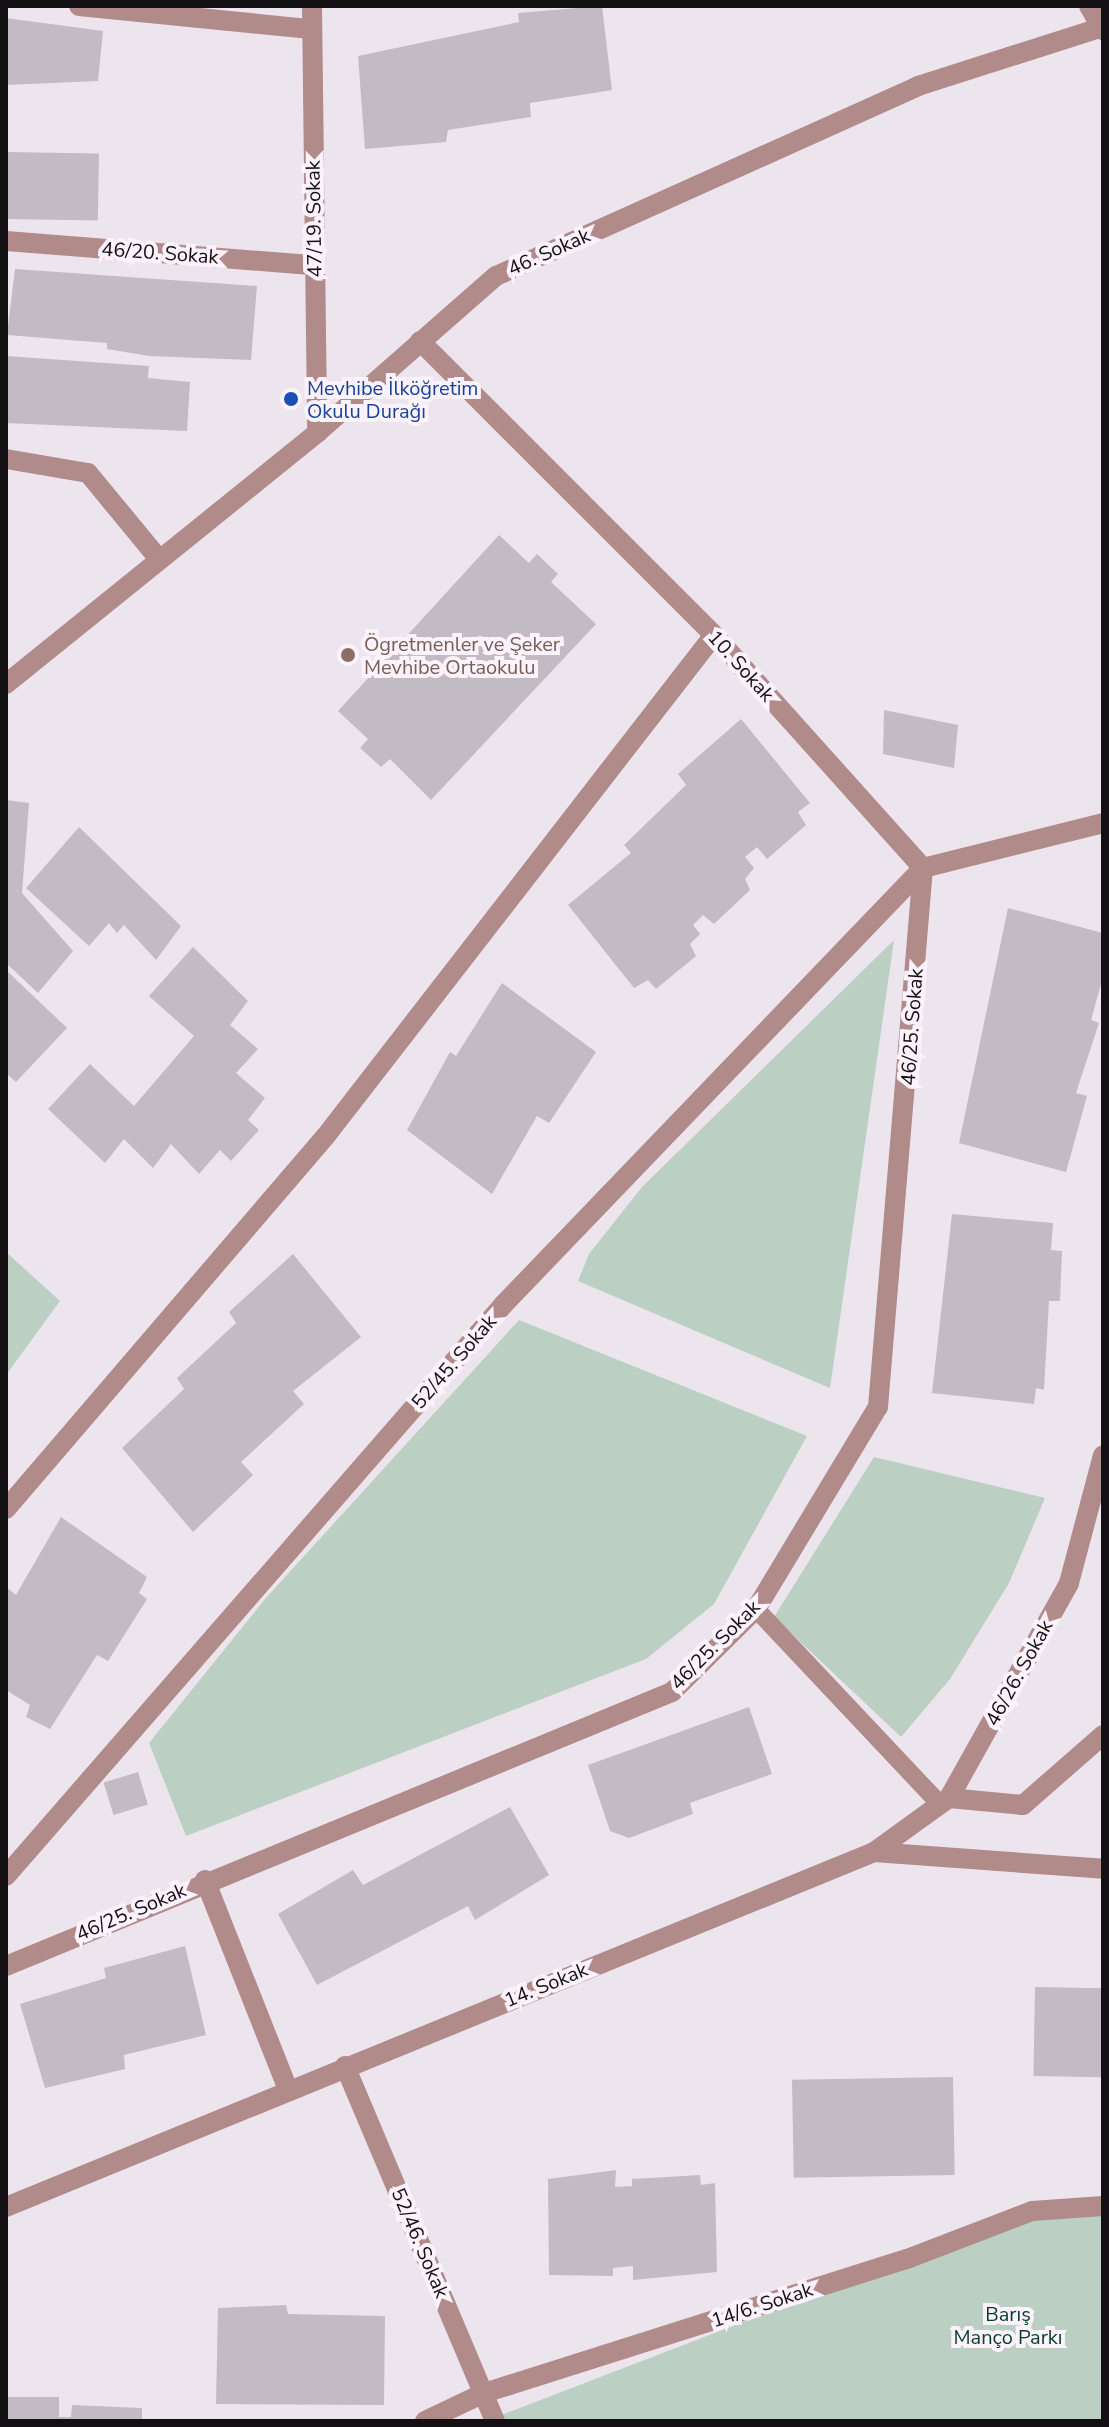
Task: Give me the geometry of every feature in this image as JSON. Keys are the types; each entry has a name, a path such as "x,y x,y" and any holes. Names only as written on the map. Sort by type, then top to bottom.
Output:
{"street":[{"path":"79,6 311,29"},
{"name":"47/19. Sokak","path":"312,6 317,433"},
{"path":"1089,6 1103,28"},
{"name":"46. Sokak","path":"6,684 158,558 317,433 496,276 918,86 1103,28"},
{"name":"46/20. Sokak","path":"6,241 314,265"},
{"name":"10. Sokak","path":"420,341 714,635 923,868"},
{"path":"6,459 88,473 158,558"},
{"path":"6,1509 325,1137 714,635"},
{"path":"923,868 1103,823"},
{"name":"46/25. Sokak","path":"6,1966 205,1880 672,1692 756,1609 878,1407 923,868"},
{"name":"52/45. Sokak","path":"6,1876 503,1305 923,868"},
{"name":"46/26. Sokak","path":"874,1852 944,1801 1069,1583 1102,1465"},
{"path":"944,1801 1023,1805 1103,1735"},
{"name":"14. Sokak","path":"6,2207 874,1852 1103,1869"},
{"path":"205,1880 288,2090"},
{"name":"52/46. Sokak","path":"345,2066 495,2421"},
{"name":"14/6. Sokak","path":"425,2421 484,2393 907,2259 1032,2211 1103,2206"}],"lane":[{"path":"756,1609 944,1801"}],"green space":[{"path":"894,940 830,1388 578,1281 589,1254 642,1187"},
{"path":"6,1252 60,1301 6,1375"},
{"path":"519,1320 807,1436 714,1604 646,1659 186,1836 149,1743 265,1599"},
{"path":"874,1457 1045,1498 1009,1583 950,1679 901,1737 774,1617"},
{"name":"Barış Manço Parkı","path":"1103,2215 1103,2421 486,2421 907,2259 1033,2220"}],"building":[{"path":"602,6 612,90 530,103 531,117 448,130 446,142 365,149 358,56 519,22 518,13"},
{"path":"6,18 103,31 98,81 6,85"},
{"path":"6,152 99,154 98,221 6,219"},
{"path":"15,269 257,286 251,360 149,356 107,349 107,343 7,335"},
{"path":"6,356 149,366 148,378 190,382 187,431 6,423"},
{"name":"Ögretmenler ve Şeker Mevhibe Ortaokulu","path":"499,535 529,563 537,554 558,574 551,582 596,624 431,800 390,759 381,767 360,748 368,739 338,711"},
{"path":"884,710 958,725 954,768 883,754"},
{"path":"741,719 810,803 798,812 806,825 767,859 757,847 745,857 754,868 745,879 750,890 714,924 703,915 693,925 700,934 690,944 696,956 656,989 648,980 634,988 568,905 631,853 624,845 686,785 678,774"},
{"path":"6,800 29,803 22,893 73,951 38,993 6,963"},
{"path":"79,827 181,926 156,960 124,925 117,933 109,923 89,946 26,888"},
{"path":"1008,908 1103,933 1103,977 1091,1020 1099,1023 1076,1093 1087,1096 1066,1172 959,1143"},
{"path":"193,947 248,1001 230,1025 258,1049 236,1073 265,1098 248,1120 259,1130 231,1161 220,1150 199,1174 171,1144 153,1168 124,1139 105,1163 48,1109 90,1064 134,1106 194,1036 149,996"},
{"path":"6,970 67,1028 16,1082 6,1073"},
{"path":"502,983 596,1052 549,1123 537,1116 492,1194 407,1130 450,1052 456,1056"},
{"path":"952,1214 1053,1223 1051,1250 1062,1251 1060,1301 1049,1301 1044,1390 1036,1388 1034,1404 932,1393"},
{"path":"293,1254 361,1337 293,1391 304,1404 241,1462 253,1475 193,1532 122,1448 184,1389 177,1378 236,1323 229,1312"},
{"path":"61,1517 147,1577 139,1593 147,1599 108,1661 97,1655 50,1729 26,1717 30,1705 6,1690 6,1587 16,1595"},
{"path":"749,1707 772,1774 690,1803 693,1814 629,1838 610,1831 588,1765"},
{"path":"138,1772 148,1805 114,1815 104,1783"},
{"path":"510,1807 549,1875 475,1920 468,1906 317,1985 278,1914 353,1870 363,1885"},
{"path":"185,1946 206,2035 124,2055 125,2069 45,2088 20,2004 106,1978 104,1968"},
{"path":"1035,1987 1103,1988 1101,2077 1033,2076"},
{"path":"953,2077 955,2175 794,2178 792,2080"},
{"path":"616,2170 615,2187 632,2186 632,2179 700,2175 701,2185 715,2183 717,2272 633,2280 633,2266 613,2268 613,2276 549,2275 548,2179"},
{"path":"286,2305 288,2314 385,2316 384,2405 216,2404 218,2308"},
{"path":"6,2397 59,2397 59,2417 71,2417 72,2405 142,2408 142,2421 6,2421"}],"place":[{"name":"Mevhibe İlköğretim Okulu Durağı","path":"291,399"},
{"name":"Ögretmenler ve Şeker Mevhibe Ortaokulu","path":"348,655"}]}
